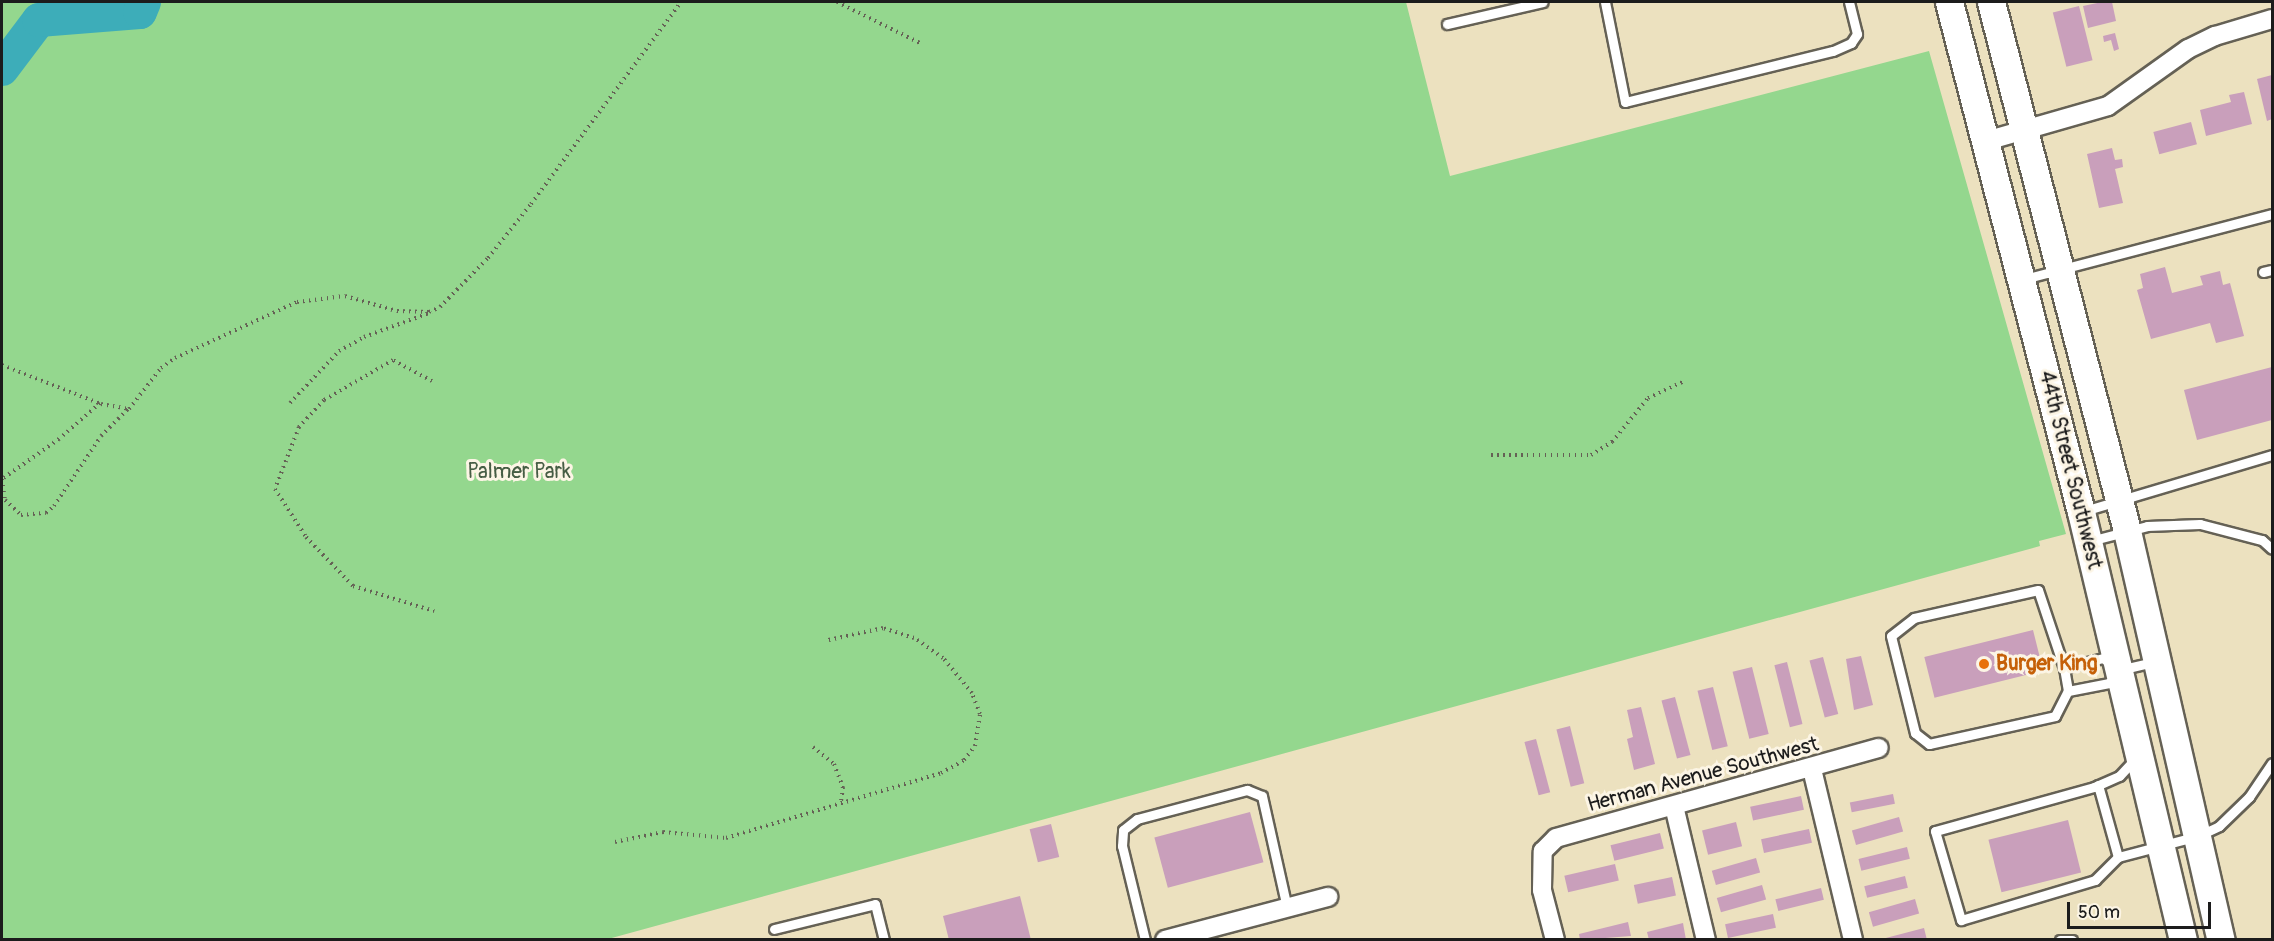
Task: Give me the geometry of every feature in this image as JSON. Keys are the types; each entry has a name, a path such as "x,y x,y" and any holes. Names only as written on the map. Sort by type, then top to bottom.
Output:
{"main road":[{"name":"44th Street Southwest","path":"1949,2 2081,512 2183,939"},
{"name":"44th Street Southwest","path":"1991,2 2120,501 2221,939"}],"street":[{"path":"1986,141 2108,106 2188,49 2215,36 2272,19"},
{"name":"Herman Avenue Southwest","path":"1554,939 1542,890 1543,851 1556,838 1812,769 1879,748"},
{"path":"1812,769 1853,939"},
{"path":"1674,806 1706,939"},
{"path":"1165,939 1189,936 1328,897"}],"lane":[{"path":"1447,24 1543,2"},
{"path":"1605,2 1625,102 1833,51 1851,43 1857,34 1849,2"},
{"path":"2021,279 2272,214"},
{"path":"2081,512 2272,455"},
{"path":"2088,542 2147,526 2200,524 2262,540 2272,549"},
{"path":"2038,590 2064,668 2068,691 2055,716 1929,744 1915,733 1891,636 1914,618 2038,590"},
{"path":"2064,668 2103,658 2119,670"},
{"path":"2068,691 2109,683 2119,670 2157,661"},
{"path":"2139,755 2119,776 2098,785 1935,831 1961,920 2095,880 2118,857 2198,836 2232,817 2272,763"},
{"path":"2098,785 2118,857"},
{"path":"1145,939 1122,846 1123,830 1137,819 1247,790 1262,796 1287,908"},
{"path":"774,929 875,904 884,939"},
{"path":"2060,939 2072,939"}],"path":[{"path":"290,403 339,351 364,337 424,318 440,307 510,231 681,2"},
{"path":"837,2 922,44"},
{"path":"100,403 59,439 2,479 5,500 21,515 46,513 54,507 101,436 129,409 161,368 175,358 297,302 345,296 397,311 429,312 440,307"},
{"path":"432,381 393,360 313,407 293,440 275,489 306,537 353,586 434,611"},
{"path":"2,365 100,403 129,409"},
{"path":"1491,455 1591,455 1612,442 1648,398 1682,382"},
{"path":"615,842 663,832 726,838 954,768 975,746 980,714 972,693 956,671 914,638 883,628 868,628 828,640"},
{"path":"813,747 834,765 843,787 841,801"}],"green space":[{"name":"Palmer Park","path":"2,2 1406,2 1450,176 1929,51 2066,534 2039,541 2040,546 608,939 2,939"}],"building":[{"path":"2112,2 2116,21 2088,28 2083,6"},
{"path":"2079,6 2093,60 2066,67 2053,13"},
{"path":"2115,33 2119,49 2114,51 2111,40 2104,42 2103,36"},
{"path":"2272,75 2272,119 2267,121 2257,79"},
{"path":"2244,92 2252,124 2206,136 2200,110 2231,102 2229,95"},
{"path":"2191,122 2197,144 2159,154 2153,132"},
{"path":"2112,148 2115,160 2122,159 2123,167 2115,169 2123,203 2099,208 2087,154"},
{"path":"2165,267 2172,293 2203,285 2200,276 2220,271 2223,285 2230,283 2244,336 2216,343 2210,323 2151,339 2137,290 2143,288 2140,274"},
{"path":"2272,367 2272,420 2197,440 2184,390"},
{"name":"Burger King","path":"2033,630 2043,671 1934,698 1924,657"},
{"path":"1861,656 1873,705 1854,710 1846,659"},
{"path":"1823,657 1838,714 1825,718 1809,661"},
{"path":"1787,662 1802,724 1790,727 1774,665"},
{"path":"1752,667 1769,734 1749,739 1733,672"},
{"path":"1713,687 1728,746 1712,750 1697,691"},
{"path":"1675,697 1691,755 1677,759 1661,701"},
{"path":"1641,707 1655,764 1634,770 1627,739 1633,737 1627,710"},
{"path":"1570,726 1584,783 1571,787 1556,729"},
{"path":"1536,739 1550,792 1539,795 1524,742"},
{"path":"1893,794 1895,804 1852,812 1850,802"},
{"path":"1801,796 1804,810 1753,821 1750,807"},
{"path":"1250,812 1263,862 1168,888 1154,838"},
{"path":"1899,817 1903,831 1856,845 1852,831"},
{"path":"2068,820 2081,872 2001,892 1988,840"},
{"path":"1736,822 1742,846 1708,855 1702,830"},
{"path":"1051,824 1059,857 1038,862 1030,829"},
{"path":"1809,829 1812,843 1764,853 1761,839"},
{"path":"1660,833 1664,849 1614,861 1611,845"},
{"path":"1907,847 1910,859 1861,871 1858,859"},
{"path":"1756,858 1760,872 1716,885 1712,871"},
{"path":"1615,864 1619,881 1568,892 1564,876"},
{"path":"1905,876 1908,888 1867,898 1864,886"},
{"path":"1672,877 1676,896 1638,904 1634,885"},
{"path":"1762,885 1766,899 1721,912 1717,898"},
{"path":"1821,888 1824,900 1778,911 1775,899"},
{"path":"1020,896 1031,940 949,940 943,916"},
{"path":"1915,899 1919,913 1873,927 1869,912"},
{"path":"1773,914 1776,928 1728,938 1725,924"},
{"path":"1628,922 1631,936 1580,940 1579,934"},
{"path":"1683,923 1686,940 1649,940 1647,932"},
{"path":"1924,928 1927,940 1882,939"}],"waterway":[{"path":"2,69 39,20 140,12 144,2"}],"place":[{"name":"Burger King","path":"1984,664"}]}
